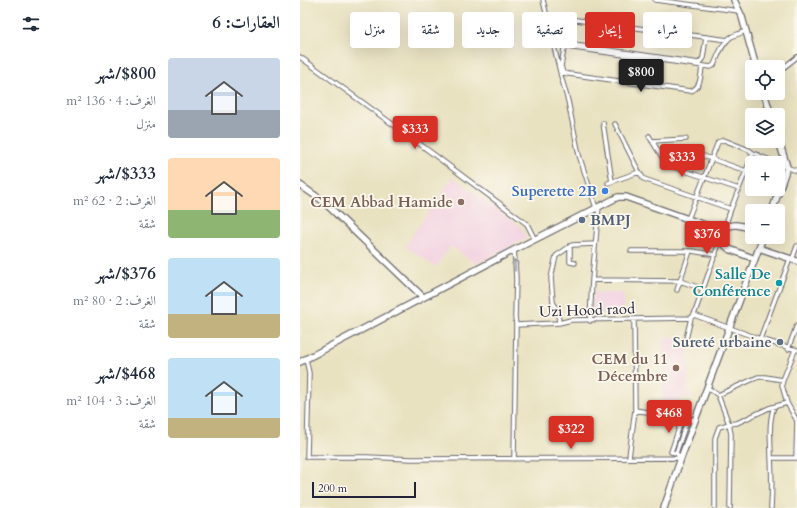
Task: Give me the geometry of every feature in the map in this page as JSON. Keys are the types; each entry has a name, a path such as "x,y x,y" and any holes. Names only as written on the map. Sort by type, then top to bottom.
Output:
{"main road":[{"path":"734,0 742,17 754,60"},
{"path":"774,204 787,167 781,148"},
{"path":"300,185 323,202 423,297"},
{"path":"300,362 618,197 626,197 719,230 736,224 745,227"},
{"path":"719,230 724,244 729,249 755,259"},
{"path":"664,508 693,420 708,388 760,244"},
{"path":"759,248 793,260"}],"street":[{"path":"543,0 568,101 579,155 597,207 590,321"},
{"path":"655,0 739,11"},
{"path":"706,37 703,58 699,62 564,43 566,22 568,19 706,37 728,40"},
{"path":"702,66 698,85 696,89 690,91 569,74 563,72 561,68 564,49 567,47 711,67 714,65 728,40 746,31"},
{"path":"300,57 402,130 527,224 535,240"},
{"path":"785,66 797,57"},
{"path":"603,123 610,182 639,172"},
{"path":"615,124 644,179 731,209"},
{"path":"649,136 666,165 739,189"},
{"path":"652,141 686,139"},
{"path":"688,219 716,144 721,140 724,140 750,150 753,154 758,156"},
{"path":"666,165 692,152 745,171"},
{"path":"787,167 797,171"},
{"path":"686,339 731,209 745,174"},
{"path":"559,323 558,312 553,302 551,278 556,256 572,245 595,244"},
{"path":"570,246 570,262 575,262"},
{"path":"760,339 793,260 797,246"},
{"path":"514,250 516,261 514,458"},
{"path":"631,251 690,251 716,255"},
{"path":"677,290 690,251"},
{"path":"592,280 680,281 703,289"},
{"name":"Uzi Hood raod","path":"516,325 559,323 571,320 634,320 693,316 788,349 796,350"},
{"path":"629,457 635,410 634,320"},
{"path":"788,349 797,325"},
{"path":"772,458 797,458 797,420 788,403 782,385 796,350"},
{"path":"306,359 309,373 307,457 681,458"},
{"path":"718,395 758,377 783,380"},
{"path":"708,388 718,395 729,424 731,434 730,508"},
{"path":"715,508 715,438 719,427 737,423 774,407 788,403"},
{"path":"771,508 771,418 774,407"},
{"path":"635,410 693,420"},
{"path":"681,458 676,453 671,452 681,422 686,424 693,420"}],"shaded area":[{"name":"CEM Abbad Hamide","path":"453,177 521,227 527,238 476,264 451,246 436,267 405,246"},
{"path":"593,293 624,293 623,313 596,314 596,320 591,320"},
{"name":"CEM du 11 Décembre","path":"664,338 685,339 685,341 688,342 688,394 692,394 692,398 679,397 678,415 663,411"}],"place":[{"name":"Superette 2B","path":"605,191"},
{"name":"CEM Abbad Hamide","path":"461,202"},
{"name":"BMPJ","path":"582,220"},
{"name":"Salle De Conférence","path":"779,283"},
{"name":"Sureté urbaine","path":"780,342"},
{"name":"CEM du 11 Décembre","path":"676,368"}]}
